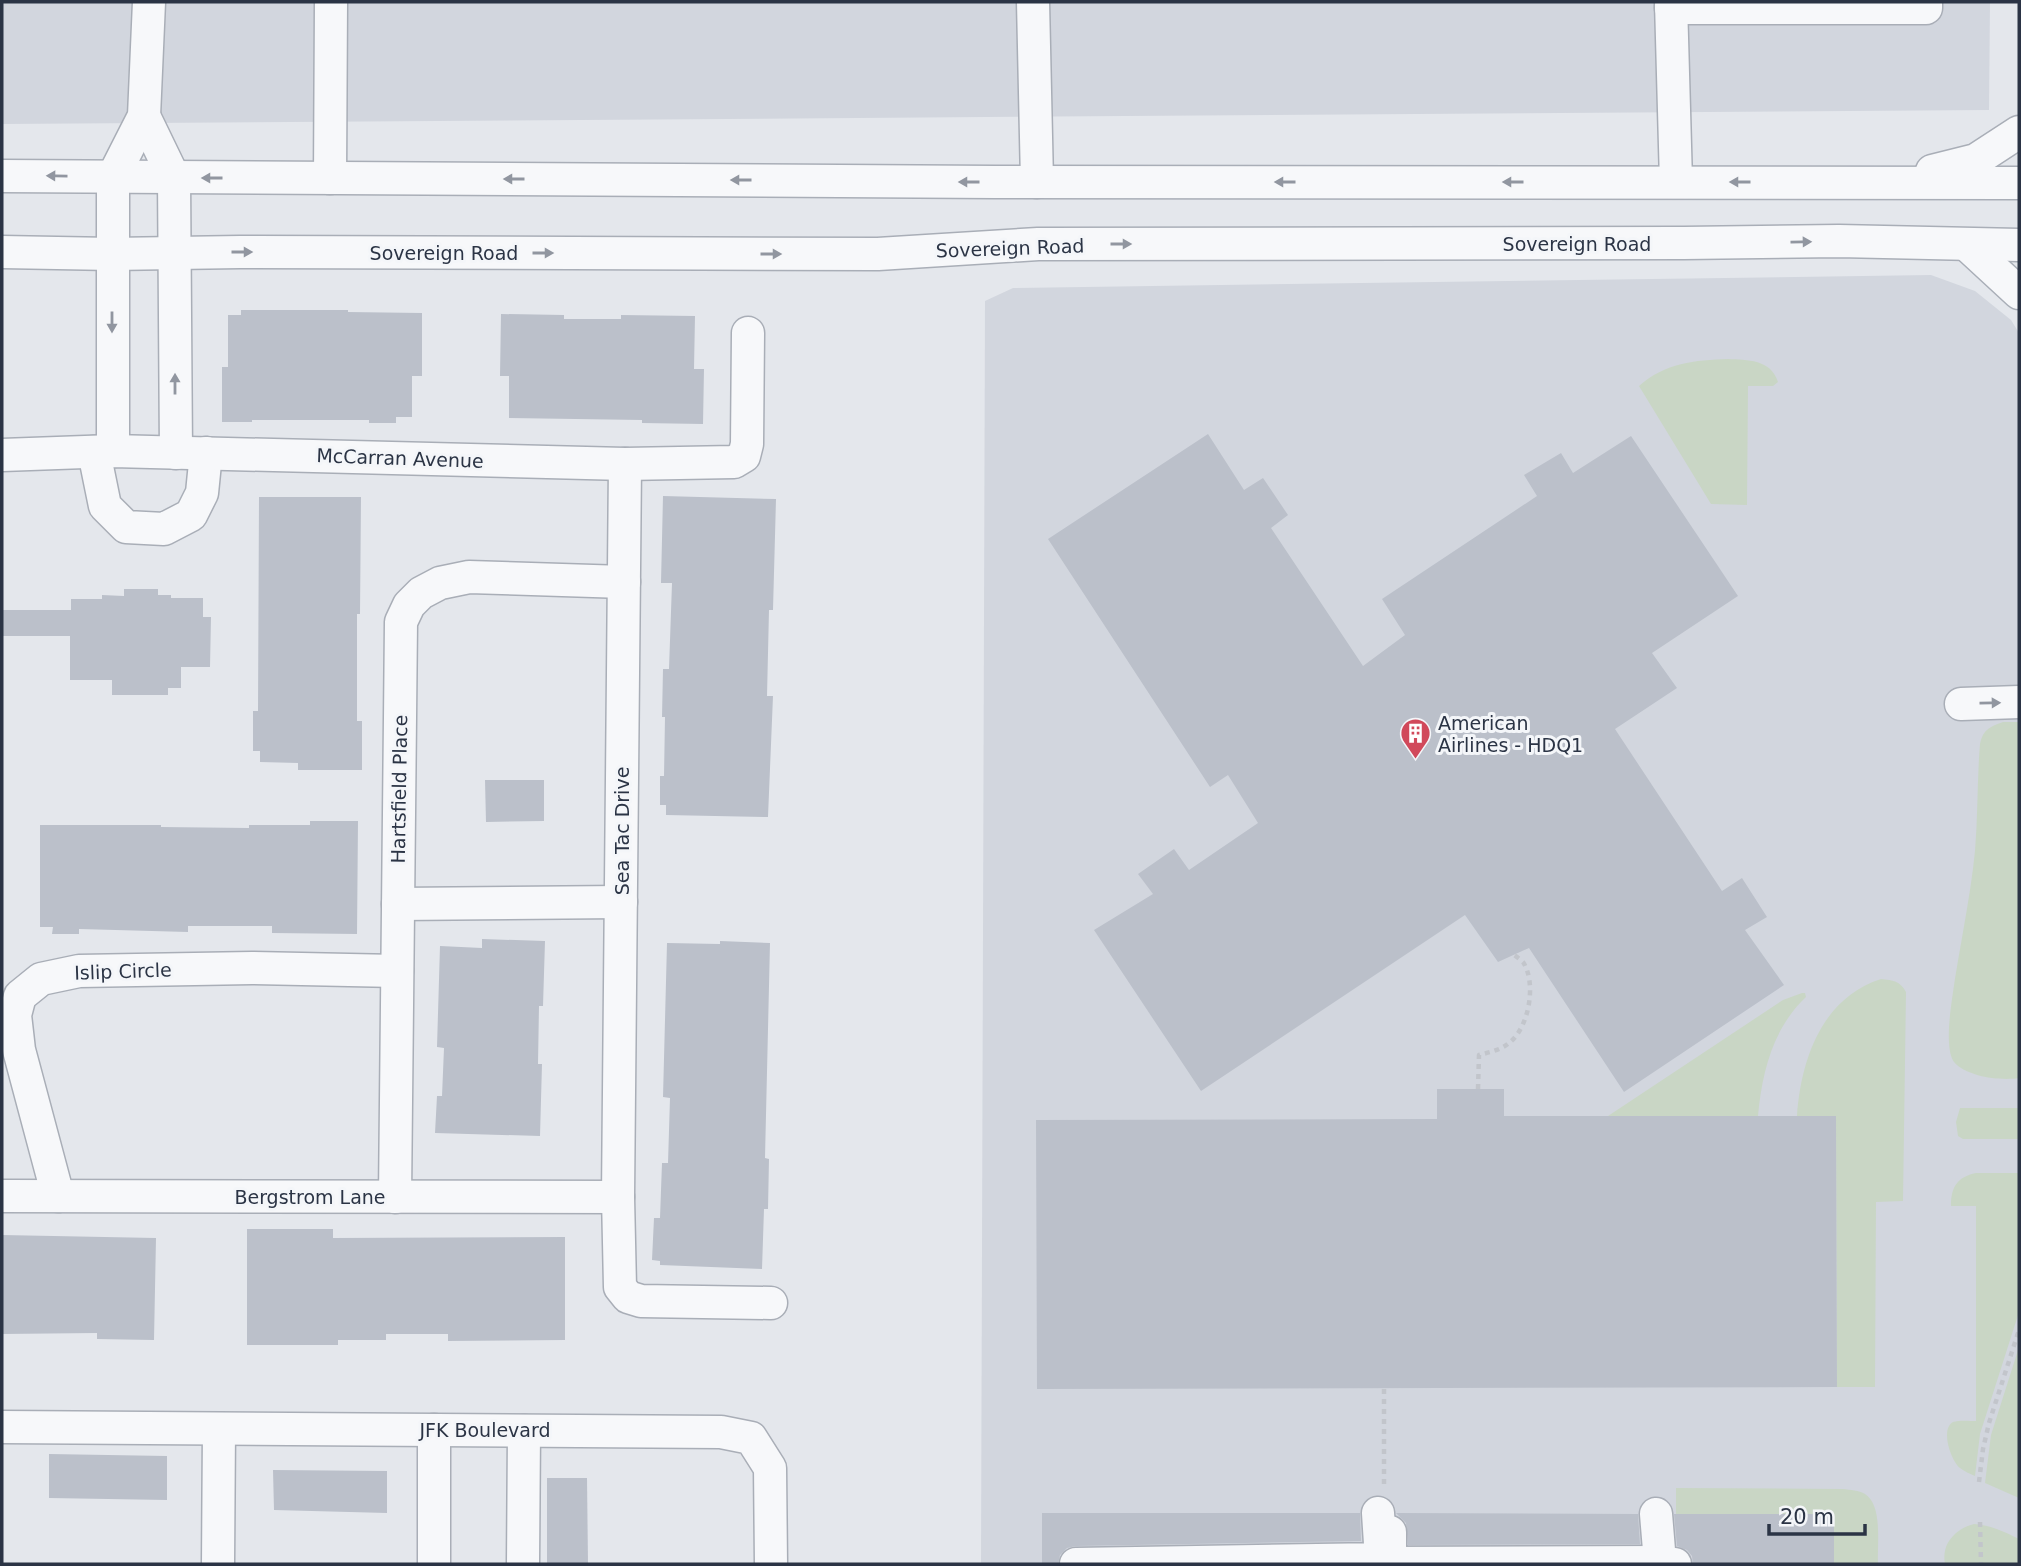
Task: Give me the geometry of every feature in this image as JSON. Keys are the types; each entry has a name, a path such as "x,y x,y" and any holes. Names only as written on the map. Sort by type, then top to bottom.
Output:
{"street":[{"path":"144,116 174,178 174,253 191,453 202,493 191,515 164,529 126,527 105,506 103,451 113,177 144,116 149,2"},
{"path":"330,178 331,2"},
{"path":"1033,2 1037,182"},
{"path":"1676,182 1671,5 1926,8 1926,2"},
{"path":"1808,182 1842,177 1926,172 1976,160 2019,132"},
{"path":"2,176 1037,182 2019,183"},
{"name":"Sovereign Road","path":"2,252 878,254 1038,244 1656,244 1839,241 2019,244"},
{"path":"1967,244 2019,293"},
{"name":"McCarran Avenue","path":"2,455 103,451 625,464 734,462 744,456 747,444 748,333"},
{"name":"Sea Tac Drive","path":"625,464 618,1198 620,1287 628,1297 641,1301 771,1303"},
{"name":"Hartsfield Place","path":"395,1197 401,622 409,605 421,593 440,583 469,578 624,582"},
{"path":"1961,704 2019,702"},
{"path":"398,904 621,902"},
{"name":"Islip Circle","path":"58,1196 19,1050 15,1015 20,996 41,979 79,971 252,968 397,971"},
{"name":"Bergstrom Lane","path":"2,1196 618,1198"},
{"name":"JFK Boulevard","path":"2,1427 721,1432 751,1438 770,1468 771,1564"},
{"path":"218,1564 219,1429"},
{"path":"434,1430 434,1564"},
{"path":"523,1564 524,1430"},
{"path":"1383,1505 1390,1563 1667,1563 1656,1514"},
{"path":"1076,1564 1381,1559 1383,1505"}],"path":[{"path":"1478,1089 1479,1055 1510,1043 1527,1018 1528,976 1522,961 1514,955"},
{"path":"1979,1482 1989,1423 2019,1330"},
{"path":"1383,1505 1384,1388"},
{"path":"1980,1522 1981,1564"}],"shaded area":[{"path":"2,2 1990,2 1989,110 2,124"},
{"path":"1931,275 1975,291 2011,320 2019,333 2019,1564 981,1564 985,301 1013,288"}],"green space":[{"path":"1728,359 1758,362 1775,374 1778,382 1773,386 1748,386 1747,505 1711,504 1639,386 1659,372 1681,364"},
{"path":"2003,722 2019,722 2019,1078 2012,1079 1985,1077 1960,1067 1951,1056 1949,1040 1952,999 1975,851 1980,744 1987,730"},
{"path":"1881,979 1896,982 1906,992 1903,1201 1876,1202 1875,1387 1837,1387 1836,1116 1797,1116 1799,1095 1810,1053 1818,1033 1830,1016 1844,1000"},
{"path":"1805,993 1806,997 1785,1022 1771,1052 1758,1116 1608,1116 1783,1000"},
{"path":"1960,1108 2019,1108 2019,1139 1963,1139 1958,1136 1956,1122"},
{"path":"1976,1173 2019,1173 2019,1312 1980,1434 1975,1476 1957,1464 1950,1452 1947,1431 1953,1422 1976,1421 1976,1206 1951,1206 1956,1184 1964,1177"},
{"path":"2019,1347 2019,1498 1985,1483 1991,1435"},
{"path":"1676,1488 1843,1489 1860,1492 1871,1499 1877,1516 1878,1564 1834,1564 1834,1514 1676,1514"},
{"path":"1974,1524 1992,1527 2019,1539 2019,1564 1945,1564 1945,1550 1951,1538"}],"building":[{"path":"241,310 422,313 422,376 412,376 412,417 396,417 396,423 369,423 369,420 222,422 222,367 228,367 228,315 241,315"},
{"path":"501,314 564,315 564,319 621,319 621,315 695,316 694,369 704,369 703,424 642,423 642,420 509,418 509,376 500,376"},
{"name":"American Airlines - HDQ1","path":"1208,434 1244,490 1263,478 1288,515 1271,528 1363,666 1405,635 1382,599 1537,496 1524,475 1561,453 1573,473 1631,436 1738,596 1652,653 1677,688 1615,729 1722,891 1742,878 1767,917 1745,930 1784,985 1624,1092 1529,948 1498,962 1465,915 1201,1091 1094,930 1153,894 1138,874 1174,849 1189,870 1258,823 1228,775 1210,787 1048,539"},
{"path":"663,496 776,499 773,610 769,610 767,696 773,696 768,817 666,815 666,805 660,805 660,776 664,776 663,669 669,669 672,583 661,583"},
{"path":"259,497 361,497 357,721 362,721 362,770 298,770 298,763 260,762 260,751 253,751 253,711 258,711"},
{"path":"124,589 158,589 158,595 171,595 171,598 203,598 203,617 211,617 210,667 181,667 181,688 168,688 168,695 112,695 112,680 70,680 70,636 2,636 2,610 71,610 71,599 102,599 102,595 124,596"},
{"path":"485,780 544,780 544,821 486,822"},
{"path":"310,821 358,821 357,934 272,933 272,926 188,926 188,932 79,929 79,934 52,934 53,927 40,927 40,825 249,828 249,825 310,825"},
{"path":"482,939 545,941 543,1006 539,1006 538,1064 542,1064 540,1136 435,1133 437,1096 442,1096 444,1048 437,1047 440,946 482,948"},
{"path":"720,941 770,943 765,1158 769,1159 768,1209 764,1209 762,1269 660,1265 660,1261 652,1260 654,1218 660,1218 662,1163 668,1163 670,1098 663,1097 667,943 720,944"},
{"path":"1437,1089 1504,1089 1504,1116 1836,1116 1837,1387 1037,1389 1036,1120 1437,1119"},
{"path":"247,1229 333,1229 333,1238 565,1237 565,1340 448,1341 448,1334 386,1334 386,1340 338,1340 338,1345 247,1345"},
{"path":"2,1235 156,1238 154,1340 97,1339 97,1333 2,1334"},
{"path":"49,1454 167,1456 167,1500 49,1498"},
{"path":"273,1470 387,1471 387,1513 274,1510"},
{"path":"547,1478 587,1478 588,1564 547,1564"},
{"path":"1042,1513 1360,1513 1361,1541 1076,1546 1067,1548 1060,1555 1058,1564 1042,1564"},
{"path":"1396,1513 1638,1514 1640,1544 1408,1545 1406,1523"},
{"path":"1674,1514 1834,1514 1834,1564 1693,1564 1692,1556 1687,1550 1677,1546"}],"place":[{"name":"American Airlines - HDQ1","path":"1415,761"}]}
